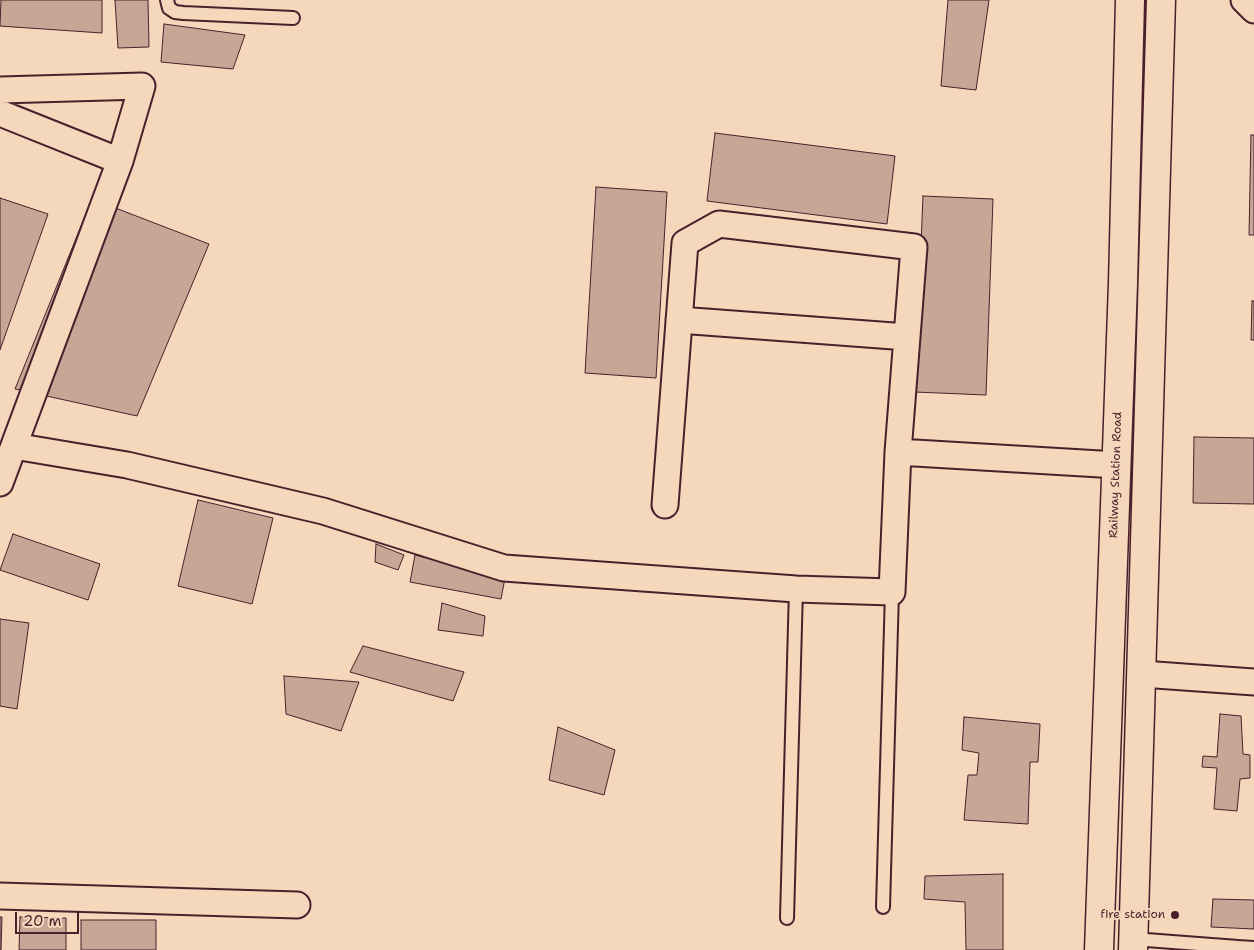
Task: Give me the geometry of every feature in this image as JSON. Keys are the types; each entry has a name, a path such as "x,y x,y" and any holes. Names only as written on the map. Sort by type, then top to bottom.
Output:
{"street":[{"name":"Railway Station Road","path":"1099,950 1130,0"},
{"path":"1133,945 1161,0"},
{"path":"1244,0 1254,10"},
{"path":"0,90 142,86 120,161 0,483"},
{"path":"0,113 120,161"},
{"path":"14,446 127,465 323,511 504,568 796,589 892,592 898,452 914,247 719,224 684,243 665,505"},
{"path":"679,320 907,337"},
{"path":"898,452 1116,465"},
{"path":"1142,674 1254,682"},
{"path":"0,896 297,905"}],"lane":[{"path":"167,0 169,8 174,12 293,18"},
{"path":"787,918 796,589"},
{"path":"883,907 892,592"},
{"path":"1133,945 1254,948"}],"building":[{"path":"1,0 102,0 102,33 0,26"},
{"path":"115,0 148,0 149,47 118,48"},
{"path":"948,0 989,0 976,90 941,86"},
{"path":"164,24 245,35 233,69 161,62"},
{"path":"715,133 895,156 887,224 707,201"},
{"path":"1251,135 1254,135 1254,235 1249,235"},
{"path":"596,187 667,192 656,378 585,373"},
{"path":"923,196 993,199 986,395 915,392"},
{"path":"0,198 48,214 0,350"},
{"path":"92,199 209,244 137,416 15,389"},
{"path":"1252,301 1254,301 1254,340 1251,340"},
{"path":"1194,437 1254,438 1254,504 1193,503"},
{"path":"198,500 273,518 252,604 178,586"},
{"path":"13,534 100,564 88,600 0,570"},
{"path":"376,544 404,555 398,570 375,562"},
{"path":"415,555 505,578 501,599 410,582"},
{"path":"442,603 485,616 483,636 438,630"},
{"path":"0,619 29,623 17,709 0,706"},
{"path":"363,646 464,672 453,701 350,672"},
{"path":"284,676 359,682 341,731 286,714"},
{"path":"1220,714 1241,716 1243,754 1250,755 1250,778 1240,779 1237,811 1214,809 1217,768 1202,767 1203,756 1217,757"},
{"path":"964,717 1040,724 1038,762 1030,762 1028,824 964,820 968,775 977,775 979,753 962,750"},
{"path":"558,727 615,750 604,795 549,780"},
{"path":"1003,874 1003,950 966,950 965,902 924,899 925,876"},
{"path":"1213,899 1254,900 1254,929 1211,927"},
{"path":"0,917 2,917 1,950 0,950"},
{"path":"20,917 66,918 66,950 19,950"},
{"path":"81,920 156,920 156,950 81,950"}],"place":[{"name":"fire station","path":"1175,915"}]}
